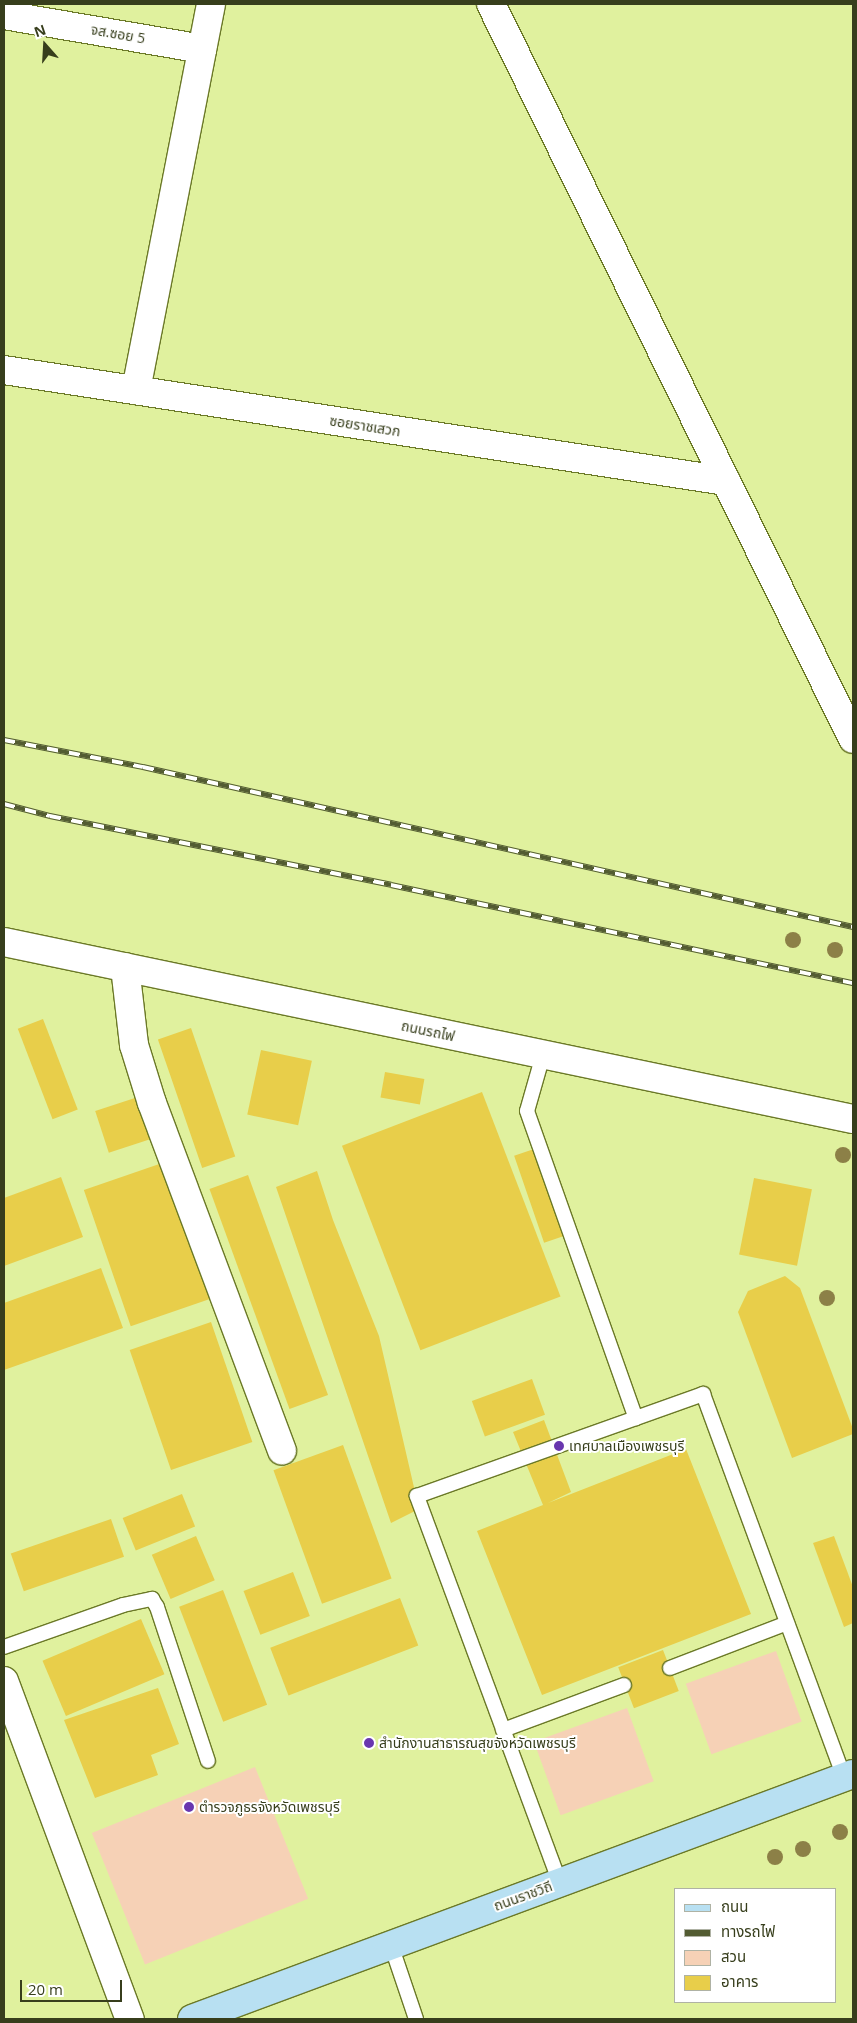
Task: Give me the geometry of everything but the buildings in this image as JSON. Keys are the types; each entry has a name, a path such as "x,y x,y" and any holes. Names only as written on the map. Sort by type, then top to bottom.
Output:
{"main road":[{"name":"ถนนราชวิถี","path":"192,2019 849,1775"}],"street":[{"path":"136,390 211,4"},
{"path":"492,4 853,739"},
{"name":"จส.ซอย 5","path":"4,14 202,49"},
{"name":"ซอยราชเสวก","path":"4,370 726,481"},
{"name":"ถนนรถไฟ","path":"4,942 853,1119"},
{"path":"125,968 134,1045 150,1095 282,1450"},
{"path":"4,1681 130,2019"}],"lane":[{"path":"544,1055 527,1111 636,1418"},
{"path":"560,1883 417,1496 703,1394 787,1623 849,1775"},
{"path":"4,1647 122,1605 152,1599 157,1607 208,1761"},
{"path":"670,1668 787,1623"},
{"path":"504,1730 624,1685"},
{"path":"391,1945 416,2019"}],"green space":[{"path":"776,1651 802,1721 711,1754 686,1684"},
{"path":"627,1708 654,1781 561,1815 534,1742"},
{"path":"255,1767 308,1899 145,1965 92,1833"}],"railway":[{"path":"4,740 143,767 853,927"},
{"path":"4,804 50,816 391,885 853,983"}],"place":[{"name":"เทศบาลเมืองเพชรบุรี","path":"559,1446"},
{"name":"สำนักงานสาธารณสุขจังหวัดเพชรบุรี","path":"369,1743"},
{"name":"ตำรวจภูธรจังหวัดเพชรบุรี","path":"189,1807"}]}
